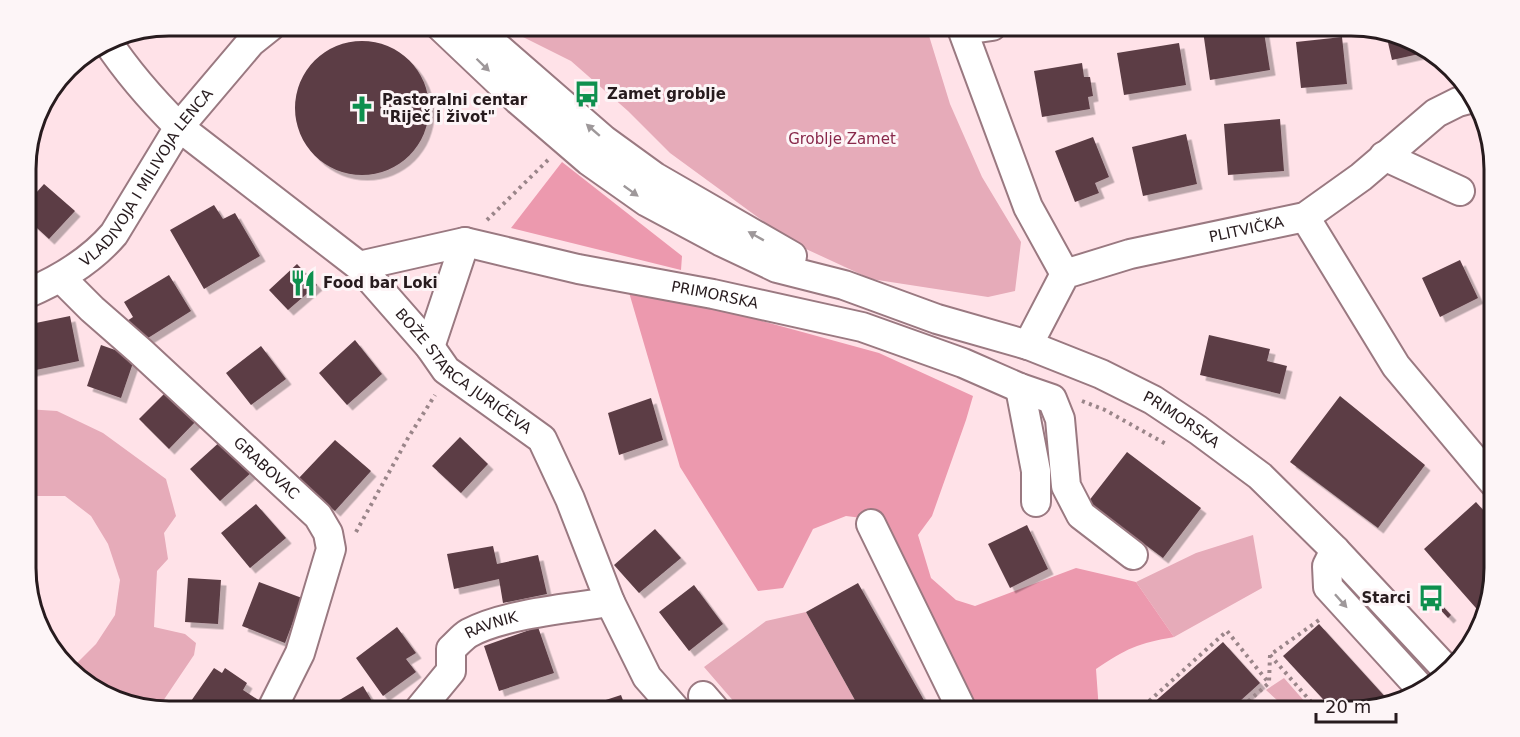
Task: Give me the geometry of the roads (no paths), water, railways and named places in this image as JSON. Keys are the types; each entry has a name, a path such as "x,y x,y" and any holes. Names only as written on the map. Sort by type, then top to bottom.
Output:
{"street":[{"name":"VLADIVOJA I MILIVOJA LENCA","path":"36,289 61,278 100,249 114,234 179,127 256,36"},
{"name":"PRIMORSKA","path":"451,36 558,136 647,202 720,242 777,268 844,285 937,320 1028,345 1112,379 1153,400 1260,476 1335,550 1442,665"},
{"name":"PRIMORSKA","path":"484,36 604,140 655,177 844,285"},
{"path":"965,36 1028,207 1065,274 1028,345"},
{"name":"BOŽE STARCA JURIĆEVA","path":"112,49 133,78 179,127 359,266 438,358 542,439 570,499 610,603 647,677 668,701"},
{"name":"PLITVIČKA","path":"1065,274 1130,254 1305,218 1361,177 1436,114 1464,100"},
{"path":"1384,156 1460,191"},
{"path":"1305,218 1396,366 1484,471"},
{"name":"PRIMORSKA","path":"359,266 465,242 578,269 713,294 862,327 963,363 1020,388 1052,399 1060,419 1066,486 1081,515 1133,555"},
{"path":"438,358 465,242"},
{"name":"GRABOVAC","path":"61,278 85,303 318,516 328,533 331,549 300,653 276,701"},
{"path":"1020,388 1036,471 1036,502"},
{"path":"871,524 958,701"},
{"path":"1335,550 1327,566 1328,587 1416,684"},
{"name":"RAVNIK","path":"426,701 451,671 451,649 467,634 492,624 536,614 610,603"}],"place":[{"name":"Zamet groblje","path":"587,94"},
{"name":"Pastoralni centar \"Riječ i život\"","path":"362,109"},
{"name":"Food bar Loki","path":"303,283"},
{"name":"Starci","path":"1431,598"}],"park label":[{"name":"Groblje Zamet","path":"842,139"}]}
